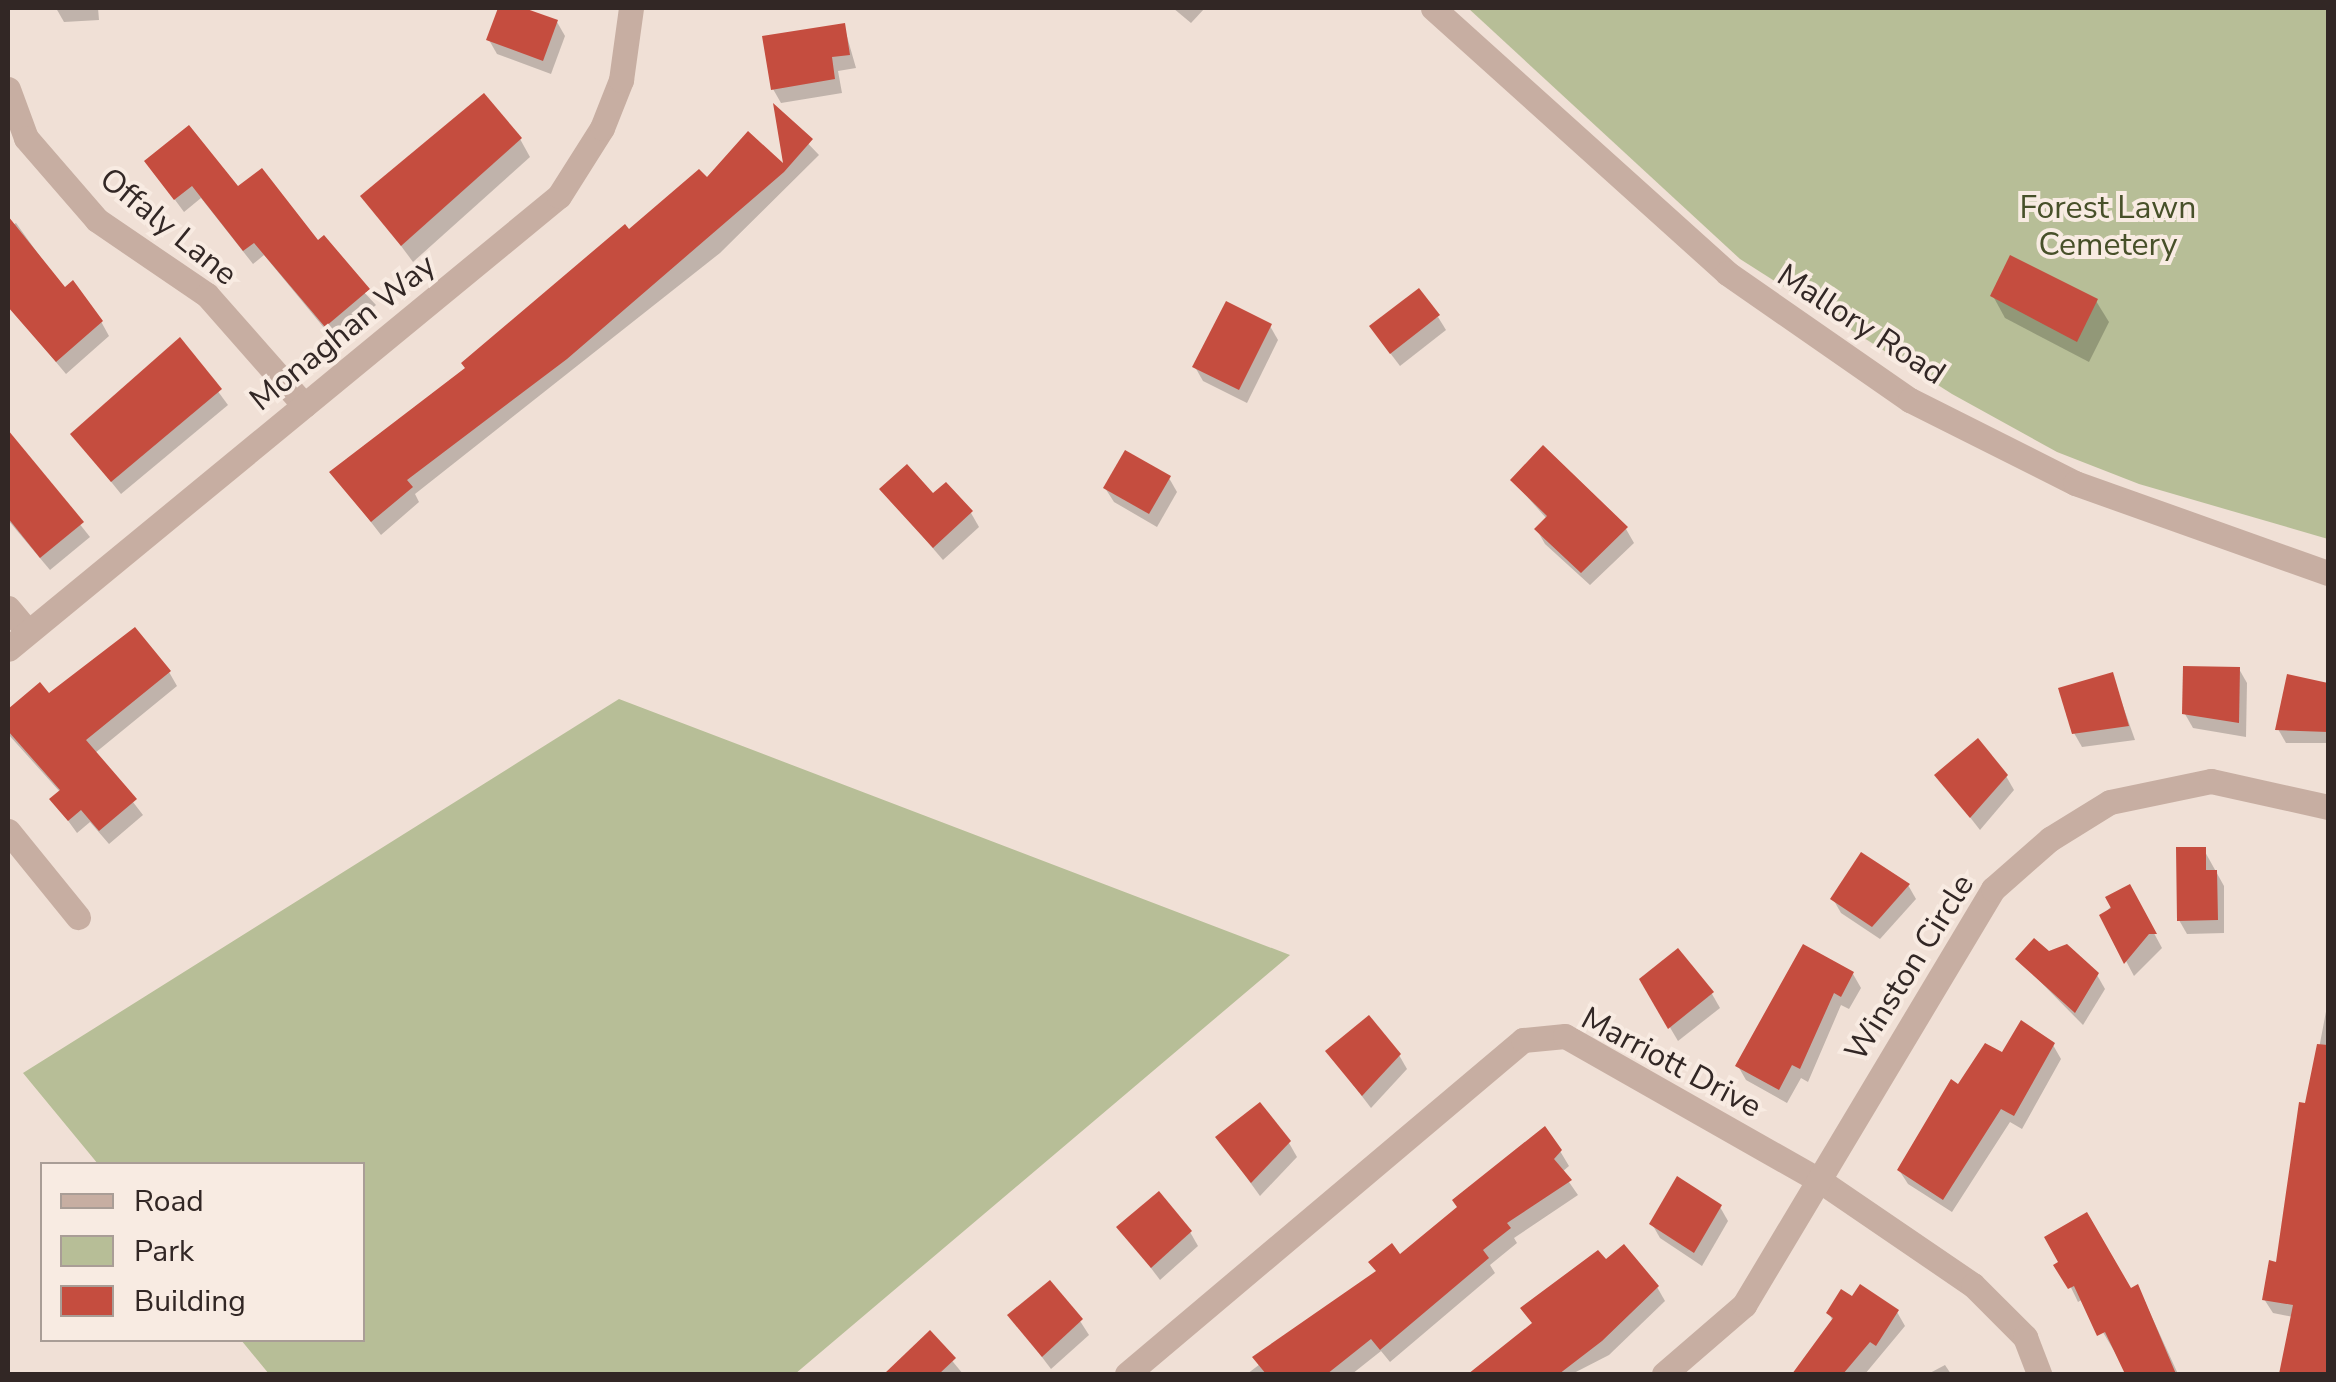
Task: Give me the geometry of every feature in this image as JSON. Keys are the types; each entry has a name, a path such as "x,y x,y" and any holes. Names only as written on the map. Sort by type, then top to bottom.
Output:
{"street":[{"name":"Monaghan Way","path":"8,649 559,196 602,128 621,80 631,8"},
{"name":"Mallory Road","path":"1433,8 1727,273 1910,400 2074,483 2328,573"},
{"name":"Offaly Lane","path":"8,90 26,138 97,220 206,296 304,405"},
{"path":"8,608 28,632"},
{"name":"Winston Circle","path":"1664,1374 1744,1305 1993,889 2050,839 2110,802 2210,781 2328,807"},
{"path":"8,831 78,917"},
{"name":"Marriott Drive","path":"1127,1374 1523,1040 1565,1036 1819,1180 1973,1286 2025,1337 2039,1374"}],"green space":[{"name":"Forest Lawn Cemetery","path":"1468,8 2328,8 2328,539 2139,484 2057,452 1952,394 1740,259"},
{"path":"619,699 1290,955 795,1374 269,1374 243,1342 365,1342 365,1162 96,1162 23,1073"}],"building":[{"path":"498,8 524,8 558,20 543,61 486,40"},
{"path":"845,23 850,55 832,57 835,79 771,90 762,36"},
{"path":"484,93 522,138 401,246 360,196"},
{"path":"773,103 813,139 784,172 567,359 407,480 413,487 371,522 329,472 465,368 461,363 625,224 629,229 699,169 707,177 748,131 783,163"},
{"path":"189,125 238,186 262,168 318,240 324,235 370,289 325,327 254,243 243,251 192,186 174,200 144,161"},
{"path":"8,216 65,287 73,280 103,321 56,362 8,307"},
{"path":"2010,255 2098,299 2077,342 1990,296"},
{"path":"1419,288 1440,315 1390,354 1369,326"},
{"path":"1226,301 1272,324 1239,390 1192,367"},
{"path":"180,337 222,389 111,482 70,434"},
{"path":"8,430 84,522 40,558 8,518"},
{"path":"1543,445 1628,527 1581,573 1534,529 1547,516 1510,480"},
{"path":"1125,450 1171,476 1149,514 1103,488"},
{"path":"907,464 933,493 946,482 973,511 933,548 879,489"},
{"path":"135,627 171,671 86,740 137,799 99,831 81,810 68,821 49,799 60,790 8,731 8,709 40,682 49,693"},
{"path":"2183,666 2240,667 2239,723 2182,714"},
{"path":"2113,672 2129,726 2072,734 2058,688"},
{"path":"2287,674 2328,683 2328,732 2275,730"},
{"path":"1978,738 2008,775 1970,818 1934,775"},
{"path":"2176,847 2206,847 2206,870 2217,870 2218,920 2177,921"},
{"path":"1861,852 1910,884 1872,927 1830,899"},
{"path":"2130,884 2157,934 2149,934 2124,964 2099,915 2111,908 2105,897"},
{"path":"2034,938 2049,951 2067,944 2099,973 2075,1013 2015,959"},
{"path":"1803,944 1854,972 1841,997 1834,993 1800,1069 1792,1065 1779,1090 1735,1066"},
{"path":"1678,948 1714,992 1668,1029 1639,979"},
{"path":"1369,1015 1401,1054 1362,1096 1325,1051"},
{"path":"2021,1020 2055,1043 2014,1116 2001,1109 1943,1200 1897,1170 1951,1079 1958,1084 1985,1043 2002,1052"},
{"path":"2317,1044 2328,1045 2328,1374 2279,1374 2293,1305 2262,1300 2269,1260 2276,1262 2299,1102 2305,1103"},
{"path":"1260,1102 1291,1141 1251,1183 1215,1137"},
{"path":"1545,1126 1562,1150 1554,1159 1572,1180 1507,1223 1511,1228 1483,1250 1489,1258 1380,1350 1371,1339 1327,1374 1266,1374 1252,1357 1376,1271 1368,1262 1392,1243 1400,1254 1457,1207 1452,1200"},
{"path":"1677,1176 1722,1205 1694,1253 1649,1224"},
{"path":"1159,1191 1192,1231 1151,1268 1116,1227"},
{"path":"2087,1212 2131,1288 2138,1284 2176,1374 2125,1374 2105,1332 2097,1336 2074,1286 2068,1289 2053,1265 2058,1262 2044,1237"},
{"path":"1624,1244 1659,1286 1602,1341 1559,1374 1468,1374 1532,1323 1520,1308 1598,1250 1606,1259"},
{"path":"1050,1280 1083,1319 1042,1357 1007,1315"},
{"path":"1860,1284 1899,1310 1876,1346 1870,1342 1843,1374 1792,1374 1833,1318 1826,1313 1841,1289 1852,1296"},
{"path":"930,1330 956,1358 939,1374 884,1374"}]}
